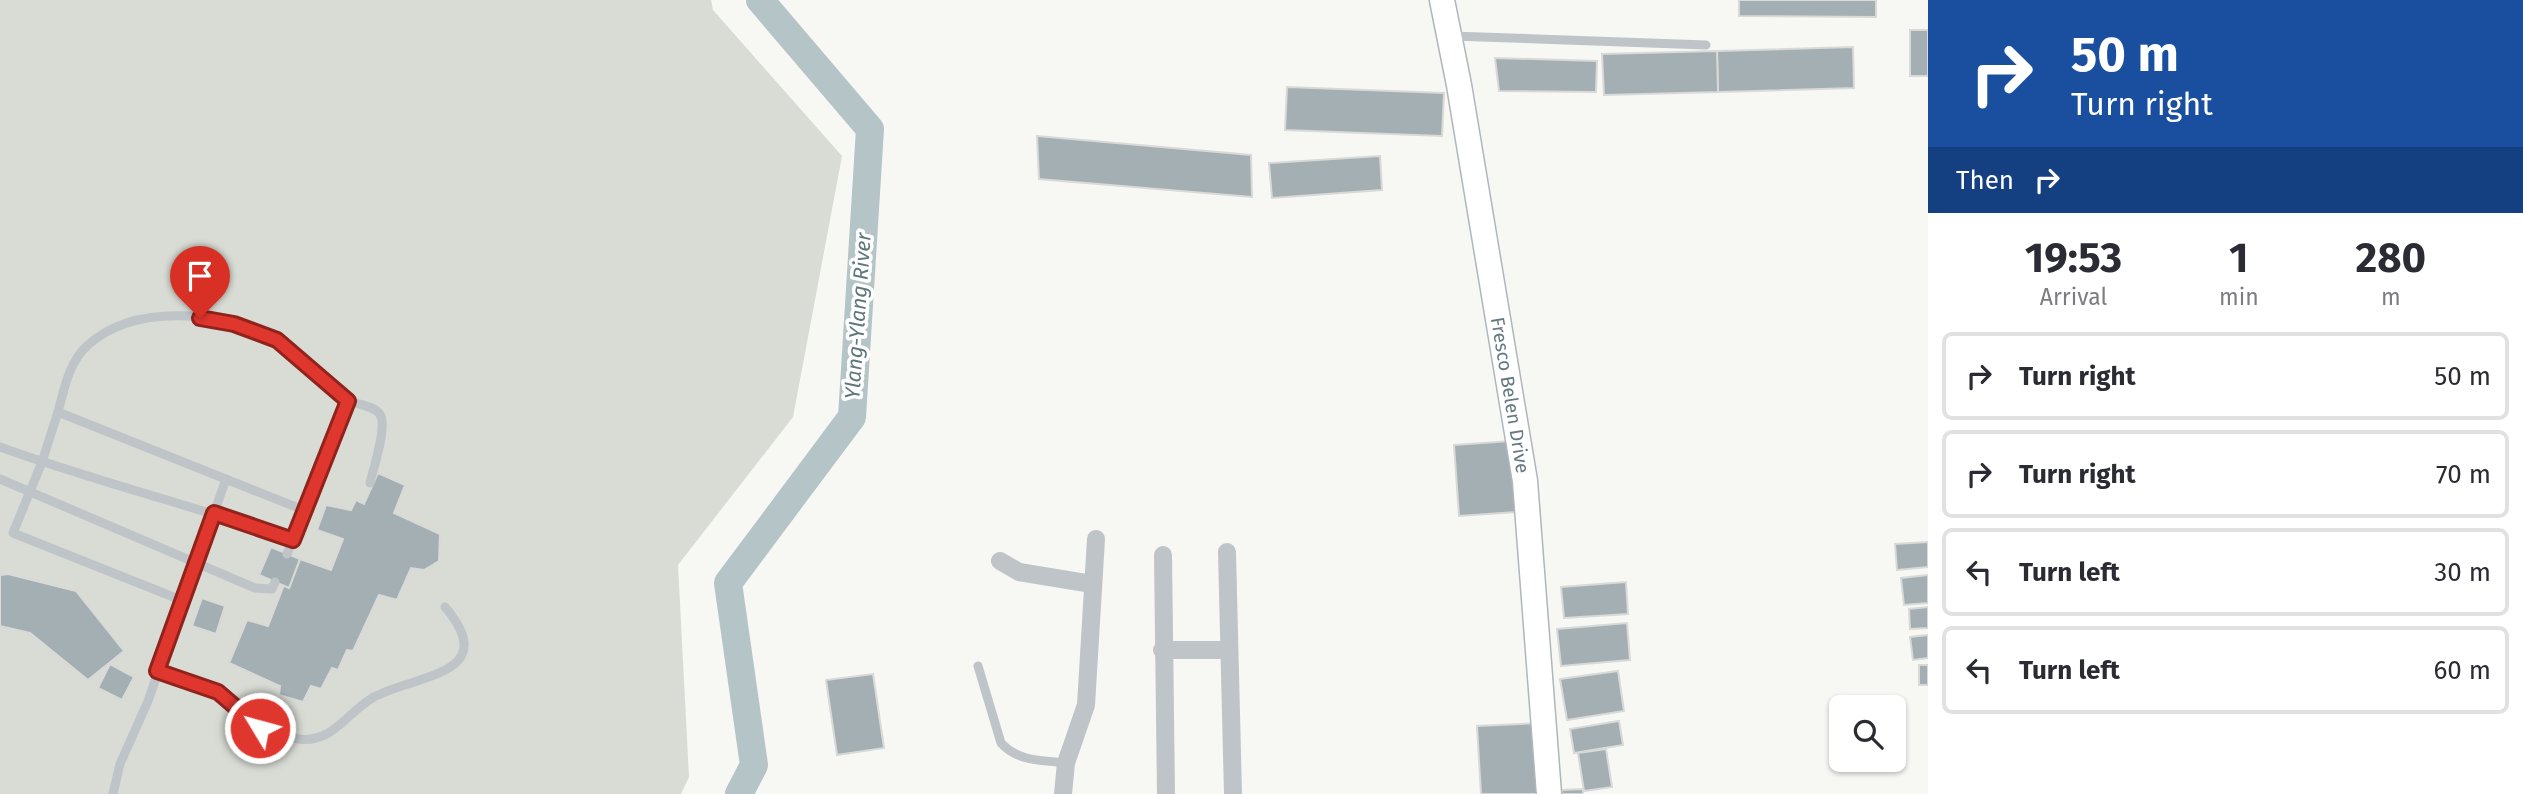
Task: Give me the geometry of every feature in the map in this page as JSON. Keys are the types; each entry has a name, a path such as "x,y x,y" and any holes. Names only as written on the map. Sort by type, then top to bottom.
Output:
{"street":[{"name":"Fresco Belen Drive","path":"1442,0 1525,481 1549,794"},
{"path":"1063,794 1066,763 1086,705 1096,539"},
{"path":"1227,552 1233,794"},
{"path":"1163,555 1162,650 1166,794"},
{"path":"1000,561 1032,575 1092,584"},
{"path":"1162,650 1229,650"}],"lane":[{"path":"1449,36 1706,45"},
{"path":"181,600 13,533 43,462 73,364 87,345 119,326 165,317 234,324 277,340 348,401 377,411 382,417 383,428 370,483"},
{"path":"287,554 348,401"},
{"path":"58,412 306,511"},
{"path":"0,447 75,475 214,513 293,540"},
{"path":"0,479 29,494 265,591 272,589 275,582"},
{"path":"113,794 117,772 148,701 181,600 226,479"},
{"path":"157,671 218,692 260,728 296,739 313,740 333,732 370,699 387,691 438,676 453,667 464,646 464,632 445,607"},
{"path":"978,666 1001,743 1009,752 1023,758 1066,763"}],"shaded area":[{"path":"0,0 711,0 713,10 842,156 793,417 678,565 689,777 681,794 0,794"}],"building":[{"path":"1739,0 1876,0 1876,17 1739,16"},
{"path":"1910,30 1928,30 1928,76 1910,76"},
{"path":"1853,47 1854,88 1718,92 1717,51"},
{"path":"1717,51 1718,92 1604,95 1602,54"},
{"path":"1495,58 1597,61 1596,92 1499,91"},
{"path":"1287,87 1444,93 1442,136 1285,130"},
{"path":"1037,136 1251,155 1252,197 1039,179"},
{"path":"1380,156 1382,190 1272,198 1269,163"},
{"path":"1511,441 1516,512 1459,516 1454,445"},
{"path":"378,473 405,485 394,513 440,534 439,561 424,570 411,568 397,600 379,595 353,651 347,650 338,670 332,668 321,689 311,686 303,702 279,695 280,686 229,663 247,620 268,626 284,585 289,588 300,559 331,570 343,539 317,530 326,505 351,510 356,500 364,504"},
{"path":"1928,542 1928,567 1897,570 1895,544"},
{"path":"271,547 300,559 289,588 259,575"},
{"path":"8,574 76,591 124,651 88,680 30,633 0,626 0,575"},
{"path":"1928,575 1928,603 1904,605 1901,578"},
{"path":"1626,582 1628,614 1564,618 1561,587"},
{"path":"202,598 225,606 216,634 192,626"},
{"path":"1928,607 1928,628 1910,629 1909,609"},
{"path":"1627,623 1630,660 1561,666 1557,629"},
{"path":"1928,635 1928,658 1913,660 1910,637"},
{"path":"110,664 134,677 122,700 98,688"},
{"path":"1919,665 1928,665 1928,685 1919,685"},
{"path":"1618,671 1624,711 1567,720 1560,679"},
{"path":"873,674 884,748 837,755 826,680"},
{"path":"1619,721 1623,745 1574,753 1570,729"},
{"path":"1539,723 1543,794 1481,794 1477,726"},
{"path":"1606,749 1612,787 1584,791 1578,753"},
{"path":"1583,789 1583,794 1562,794 1562,790"}],"waterway":[{"name":"Ylang-Ylang River","path":"739,794 754,765 728,583 852,417 870,129 760,0"}],"route":[{"path":"200,318 234,324 277,340 300,357 334,392 348,401 293,540 214,513 157,671 218,692 238,712 260,728"}]}
